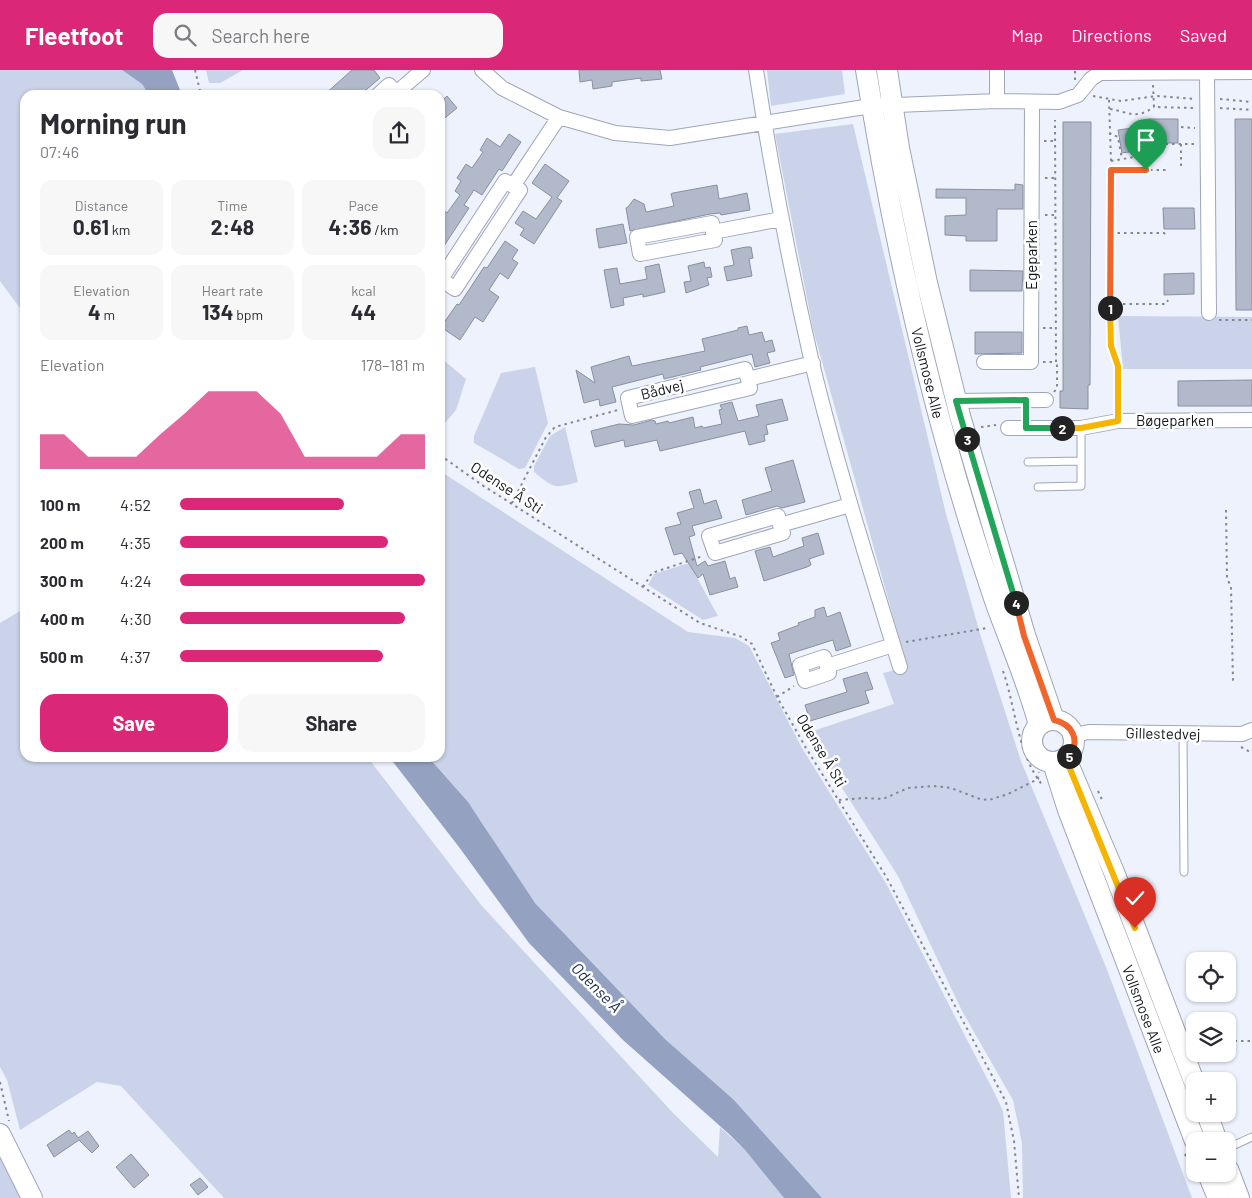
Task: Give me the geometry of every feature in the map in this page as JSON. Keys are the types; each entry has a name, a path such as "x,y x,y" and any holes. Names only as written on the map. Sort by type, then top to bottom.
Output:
{"street":[{"path":"401,90 423,70"},
{"path":"482,70 502,88 559,117 615,133 670,138 871,106 997,101 1059,102 1072,98 1083,90 1091,79 1100,73 1252,72"},
{"path":"756,70 781,219 813,363 850,504 900,667"},
{"name":"Vollsmose Alle","path":"866,70 871,106 907,287 941,423 986,572 1032,698 1046,723"},
{"name":"Vollsmose Alle","path":"887,70 892,105 927,283 956,401 1024,636 1046,723"},
{"path":"997,70 997,101"},
{"path":"1207,72 1209,313"},
{"path":"384,90 390,85 394,90"},
{"name":"Egeparken","path":"1031,362 1032,102"},
{"path":"513,186 559,117"},
{"path":"445,273 505,181 520,190 456,289 445,282"},
{"path":"713,232 781,219"},
{"path":"712,223 713,232 715,240 640,254 637,237 712,223"},
{"path":"984,362 1031,362"},
{"name":"Bådvej","path":"630,407 632,416 750,388 748,379 813,363"},
{"path":"956,401 1046,400"},
{"name":"Bøgeparken","path":"1008,428 1081,428 1118,421 1252,420"},
{"path":"715,553 783,533 780,525 850,504"},
{"path":"805,681 829,673 827,666 893,645"},
{"path":"1062,722 1070,727 1074,735 1074,749 1060,761 1040,759 1032,746 1034,731 1046,723 1062,722"},
{"name":"Gillestedvej","path":"1074,735 1089,732 1242,734 1252,730"},
{"name":"Vollsmose Alle","path":"1060,761 1114,872 1190,1072"},
{"name":"Vollsmose Alle","path":"1060,761 1068,810 1191,1132"},
{"path":"0,1134 32,1198"},
{"path":"1211,1182 1218,1198"},
{"path":"1233,1182 1239,1198"}],"lane":[{"path":"1026,400 1026,428"},
{"path":"1038,487 1081,486 1081,428"},
{"path":"1028,462 1081,461"},
{"path":"1182,732 1184,872"},
{"path":"1236,1144 1252,1137"}],"path":[{"path":"195,70 200,90"},
{"path":"1074,70 1074,85 1098,98 1121,101 1154,96 1252,110"},
{"path":"1153,73 1154,107"},
{"path":"1109,109 1132,116 1148,112 1154,107 1184,109 1233,99 1252,102"},
{"path":"1109,100 1111,161 1111,346 1118,366 1118,421"},
{"path":"1055,120 1057,388"},
{"path":"1109,134 1118,137 1122,159"},
{"path":"1146,170 1146,144 1207,144"},
{"path":"1181,144 1181,170"},
{"path":"1111,161 1146,155"},
{"path":"1111,170 1166,170"},
{"path":"1111,233 1164,232 1166,235"},
{"path":"1110,304 1166,304 1168,300"},
{"path":"1209,313 1213,314 1214,320 1252,320"},
{"path":"1031,362 1056,362"},
{"path":"512,504 546,437 555,427 630,407"},
{"path":"979,428 995,425 1004,425 1008,428"},
{"name":"Odense Å Sti","path":"445,458 512,504 700,623 742,637 752,644 777,697 806,748 887,878 1006,1102 1014,1141 1018,1198"},
{"path":"1226,510 1227,578 1231,587 1233,681"},
{"path":"643,587 652,573 715,553"},
{"path":"893,645 990,628"},
{"path":"777,697 788,688 805,681"},
{"path":"1237,744 1252,753"},
{"path":"839,800 884,799 908,788 933,786 951,788 990,800 1008,794 1038,779"},
{"path":"1236,1041 1252,1041"}],"shaded area":[{"path":"0,70 122,70 142,84 146,90 20,90 20,308 0,281"},
{"path":"206,70 243,70 220,83 209,83"},
{"path":"767,70 842,70 845,94 771,106"},
{"path":"853,124 946,514 981,637 1021,761 1106,967 1192,1198 1023,1198 1022,1143 1013,1100 962,1011 898,876 807,733 894,704 883,673 907,667 813,329 775,134"},
{"path":"1118,316 1252,317 1252,369 1123,369"},
{"path":"445,361 466,379 456,410 445,423"},
{"path":"535,367 548,423 525,468 519,469 474,443 474,436 501,373"},
{"path":"565,427 578,482 554,486 534,472 534,466 550,436"},
{"path":"445,474 688,632 735,638 749,646 802,748 887,885 1003,1111 1011,1198 822,1198 734,1100 665,1039 535,903 481,821 432,762 445,762"},
{"path":"689,563 718,616 703,620 648,585 654,574"},
{"path":"20,611 20,762 371,762 482,906 674,1114 718,1157 720,1127 745,1150 784,1198 224,1198 121,1086 97,1082 20,1130 7,1080 0,1067 0,623"},
{"path":"0,1150 25,1198 0,1198"}],"water":[{"path":"122,70 172,70 180,90 146,90 142,84"},
{"name":"Odense Å","path":"393,762 433,762 468,802 535,903 665,1039 734,1100 822,1198 784,1198 745,1150 729,1134 623,1040 529,943 459,847"}],"building":[{"path":"352,70 374,70 380,78 366,90 330,90"},
{"path":"579,70 660,70 662,79 641,81 641,78 612,82 612,86 593,89 592,80 580,82"},
{"path":"447,96 457,108 445,118 445,98"},
{"path":"1148,119 1178,119 1178,143 1141,143 1142,150 1122,153 1118,130 1148,126"},
{"path":"1235,119 1252,119 1252,310 1236,310"},
{"path":"1063,122 1091,122 1090,385 1088,385 1088,409 1060,408 1060,391 1063,391"},
{"path":"509,134 521,142 502,171 499,169 482,195 474,190 464,205 469,208 445,244 445,212 447,213 460,195 455,191 461,181 457,178 466,164 472,168 483,152 480,150 487,138 500,147"},
{"path":"545,164 569,181 557,198 562,201 534,244 520,235 524,229 515,223 523,211 536,219 552,197 532,183"},
{"path":"1015,184 1023,185 1023,209 997,209 997,241 966,241 966,236 945,235 945,216 966,215 966,198 936,198 936,189 1015,190"},
{"path":"717,185 719,199 747,193 750,210 721,215 720,213 710,214 630,231 626,208 634,199 644,204 646,212 674,206 671,194 673,193"},
{"path":"1163,208 1194,208 1195,229 1164,229"},
{"path":"623,224 627,243 599,248 596,229"},
{"path":"505,241 518,250 512,259 518,263 508,279 500,273 489,290 499,297 483,322 475,317 460,340 445,330 445,321 457,304 459,305 484,267 487,268"},
{"path":"751,247 753,258 749,259 752,276 727,281 724,267 734,265 731,250"},
{"path":"704,262 705,268 710,267 712,277 707,278 709,285 686,293 684,282 691,281 688,266"},
{"path":"659,264 665,292 643,297 643,294 623,298 624,305 611,308 604,270 617,268 620,284 647,279 645,267"},
{"path":"970,270 1023,271 1022,291 970,291"},
{"path":"1194,273 1194,294 1164,295 1164,274"},
{"path":"747,326 749,335 762,332 765,342 772,340 775,351 767,353 770,363 755,367 752,354 700,367 701,370 664,379 663,374 612,387 616,402 600,406 599,399 584,403 576,370 595,383 591,367 629,356 632,366 705,351 702,339"},
{"path":"975,332 1022,332 1022,353 975,354"},
{"path":"1252,380 1252,406 1178,406 1178,381"},
{"path":"782,399 788,420 766,425 768,434 764,435 765,441 749,445 745,431 660,451 657,440 625,447 624,440 595,447 591,431 619,424 634,425 652,420 656,424 668,421 669,423 693,417 695,428 702,426 703,428 722,424 719,410 722,409 720,405 732,402 738,421 759,416 756,405"},
{"path":"793,460 805,502 782,508 777,506 746,515 742,500 772,491 765,468"},
{"path":"700,489 704,504 716,500 722,518 692,526 695,535 689,537 697,566 705,561 708,566 725,561 730,579 735,577 738,587 710,595 703,574 698,578 682,553 674,555 665,528 681,524 677,513 694,508 689,492"},
{"path":"818,533 824,554 809,559 811,565 807,567 764,581 755,551 770,547 773,557 804,546 802,538"},
{"path":"824,607 827,617 840,612 851,646 836,651 833,640 789,654 794,675 785,678 771,643 780,640 778,633 815,617 815,610"},
{"path":"867,672 873,689 865,691 869,703 810,721 805,705 847,692 843,679"},
{"path":"69,1130 72,1134 74,1132 78,1138 88,1131 99,1146 92,1153 79,1140 54,1157 47,1145"},
{"path":"131,1154 149,1175 134,1188 116,1167"},
{"path":"200,1178 208,1187 198,1195 190,1185"}],"route":[{"path":"1135,928 1114,872 1066,759 1074,749 1074,735 1070,727 1054,720 1024,636 1014,596 956,401 1026,400 1026,428 1081,428 1118,421 1118,366 1111,346 1111,170 1146,170"}]}
